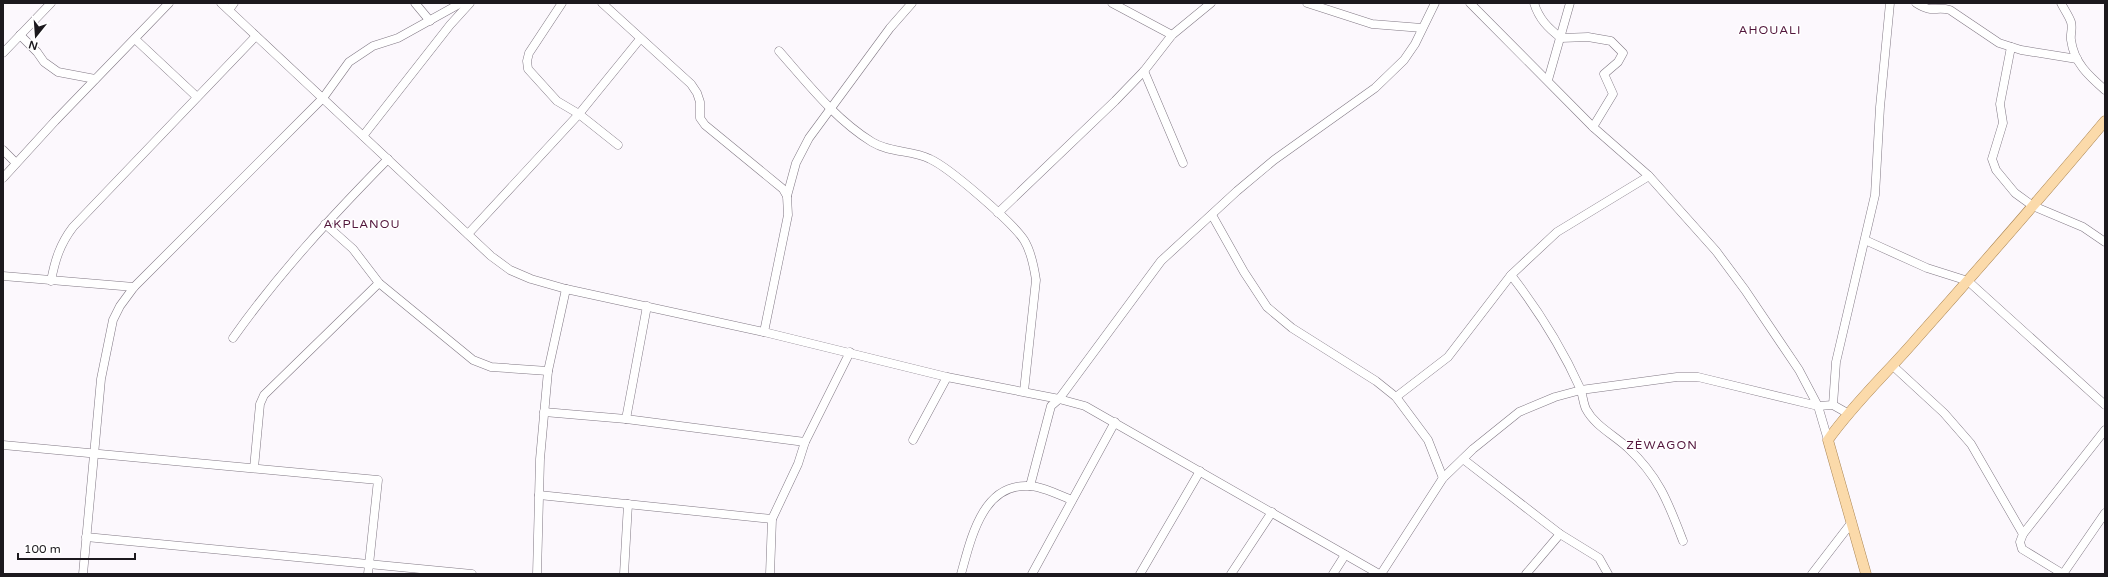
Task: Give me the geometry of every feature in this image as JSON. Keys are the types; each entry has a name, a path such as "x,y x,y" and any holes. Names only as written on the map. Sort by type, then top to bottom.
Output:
{"main road":[{"path":"1866,574 1828,440 1849,414 1968,281 2105,121"}],"street":[{"path":"3,53 51,3"},
{"path":"3,178 95,79 169,3"},
{"path":"222,3 491,256 510,270 531,280 566,289 764,332 947,377 1059,398 1085,406 1380,574 1443,478 1463,459 1519,412 1555,397 1581,390 1670,378 1698,378 1818,406 1833,405 1849,414"},
{"path":"229,10 234,3"},
{"path":"415,3 430,21"},
{"path":"82,574 101,379 110,333 120,306 134,287 323,98 340,72 360,53 372,46 398,38 461,3"},
{"path":"363,136 450,25 470,3"},
{"path":"562,3 529,53 527,61 528,69 534,78 557,102 580,114 618,145"},
{"path":"602,3 691,84 700,102 700,118 708,128 776,182 787,196"},
{"path":"1112,3 1172,35"},
{"path":"998,213 1071,145 1144,71 1172,35 1211,3"},
{"path":"1307,3 1372,24 1422,28"},
{"path":"1030,486 1049,410 1151,272 1236,191 1274,160 1375,88 1404,60 1435,3"},
{"path":"1470,3 1593,127 1649,176 1716,251 1745,290 1799,370 1818,406 1828,440"},
{"path":"1534,3 1538,15 1546,27 1561,38 1588,37 1611,41 1623,53 1618,62 1604,74 1613,94 1593,127"},
{"path":"1548,80 1570,3"},
{"path":"1833,405 1836,362 1876,195 1880,107 1890,3"},
{"path":"1916,3 1932,11 1944,8 1950,10 1999,43 2011,47 2077,59"},
{"path":"2061,3 2071,21 2072,28 2070,38 2072,50 2083,71 2105,90"},
{"path":"764,332 788,215 787,196 796,163 802,150 830,109 908,4"},
{"path":"20,35 37,52 44,62 58,72 95,79"},
{"path":"50,281 56,256 62,240 69,231 256,36"},
{"path":"135,39 197,97"},
{"path":"468,234 580,114 640,39"},
{"path":"2011,47 2000,104 2003,123 1992,159 1996,170 2015,193 2033,206 2083,227 2105,242"},
{"path":"779,51 830,109 878,146 917,154 940,164 998,213 1024,240 1035,271 1036,289 1024,391"},
{"path":"1144,71 1183,163"},
{"path":"3,150 16,163"},
{"path":"233,338 280,275 325,224 388,159"},
{"path":"1396,397 1448,357 1511,275 1557,232 1649,176"},
{"path":"1212,215 1223,237 1267,307 1292,328 1376,381 1396,397 1428,440 1443,478"},
{"path":"325,224 353,249 379,283 480,364 491,367 548,371"},
{"path":"1865,240 1927,268 1968,281 2105,405"},
{"path":"1511,275 1529,299 1556,341 1581,390 1586,409 1598,424 1628,448 1654,476 1667,500 1683,541"},
{"path":"3,276 134,287"},
{"path":"254,468 260,404 264,394 379,283"},
{"path":"537,574 539,494 548,371 566,289"},
{"path":"626,419 647,306"},
{"path":"770,574 772,519 798,464 805,442 850,352"},
{"path":"1893,366 1944,413 1971,444 2023,534"},
{"path":"913,440 947,377"},
{"path":"544,412 626,419 805,442"},
{"path":"1032,574 1115,422"},
{"path":"2105,430 2023,534 2020,542 2022,549 2063,574 2105,513"},
{"path":"3,445 378,480 368,574"},
{"path":"1463,459 1560,534 1599,558 1608,574"},
{"path":"1140,574 1200,471"},
{"path":"961,574 975,528 982,512 999,494 1010,489 1030,486 1072,500"},
{"path":"539,494 772,519"},
{"path":"624,574 628,504"},
{"path":"1231,574 1272,512"},
{"path":"1812,574 1852,522"},
{"path":"1526,574 1560,534"},
{"path":"86,537 445,573 472,574"},
{"path":"1333,574 1345,555"}],"district":[{"name":"AHOUALI","path":"1770,30"},
{"name":"AKPLANOU","path":"362,224"},
{"name":"ZÈWAGON","path":"1662,445"}]}
